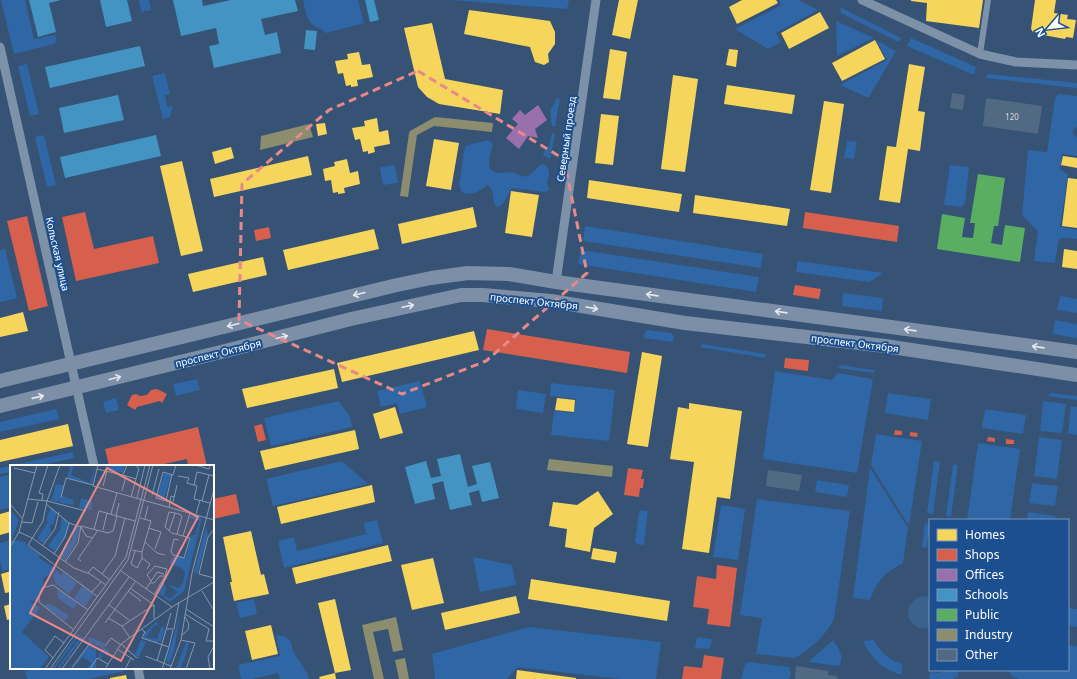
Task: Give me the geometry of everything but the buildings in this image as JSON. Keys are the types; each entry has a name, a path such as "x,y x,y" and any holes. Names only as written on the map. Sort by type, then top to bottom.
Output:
{"main road":[{"name":"проспект Октября","path":"0,381 397,285 468,273 508,274 556,282 1077,352"},
{"name":"проспект Октября","path":"0,406 351,319 460,295 482,295 551,301 685,324 885,346 1077,375"},
{"path":"180,338 186,361"}],"street":[{"name":"Северный проезд","path":"556,282 596,0"},
{"path":"862,0 980,54 1016,62 1077,65"},
{"path":"980,54 988,0"},
{"name":"Кольская улица","path":"0,47 94,465"},
{"path":"138,669 140,679"}],"highlighted area":[{"path":"418,71 564,159 587,273 486,361 402,394 239,320 242,184 329,110"}],"shaded area":[{"path":"1,0 25,0 34,39 55,35 57,40 54,44 14,54"},
{"path":"139,0 149,0 151,10 141,12"},
{"path":"303,0 358,0 364,23 326,33 310,22"},
{"path":"451,0 569,0 567,9"},
{"path":"779,0 798,0 818,10 776,33 781,42 768,49 735,29 781,5"},
{"path":"840,7 901,38 899,42 841,13"},
{"path":"836,21 874,38 837,56"},
{"path":"911,38 976,67 974,75 907,46"},
{"path":"876,40 896,51 869,97 866,97 840,85 887,60"},
{"path":"27,64 39,114 30,116 18,66"},
{"path":"165,73 170,94 165,95 167,107 173,106 170,117 163,119 152,76"},
{"path":"988,74 1077,83 1077,88 986,78"},
{"path":"1058,94 1077,96 1077,127 1072,131 1077,138 1077,156 1062,154 1060,170 1068,174 1060,227 1077,230 1077,239 1059,239 1055,263 1034,261 1038,231 1022,215 1028,150 1047,152 1055,99"},
{"path":"557,98 560,99 555,127 552,126 550,111"},
{"path":"552,133 555,134 550,159 543,155 544,151 548,150"},
{"path":"44,135 56,185 47,187 35,137"},
{"path":"488,140 493,144 489,158 490,167 492,170 501,173 512,172 525,176 530,175 539,166 544,164 549,171 547,183 550,190 544,192 512,188 503,204 498,207 495,206 491,189 487,185 472,194 462,192 459,185 465,146"},
{"path":"847,141 857,142 854,159 844,158"},
{"path":"395,165 398,183 383,185 380,167"},
{"path":"950,165 969,167 965,203 961,207 944,205"},
{"path":"585,226 763,254 761,268 583,241"},
{"path":"5,249 17,298 0,302 0,250"},
{"path":"581,250 759,277 756,292 578,264"},
{"path":"798,261 884,273 869,282 796,272"},
{"path":"843,293 883,298 882,311 842,306"},
{"path":"1060,296 1077,299 1077,313 1057,310"},
{"path":"1055,320 1077,324 1077,338 1053,334"},
{"path":"648,330 671,333 674,337 673,342 644,338 645,332"},
{"path":"702,344 766,354 765,358 700,347"},
{"path":"841,365 874,370 874,373 838,368"},
{"path":"775,371 832,380 837,373 873,379 857,473 763,459"},
{"path":"197,379 200,390 176,396 173,384"},
{"path":"420,381 427,407 400,414 397,403 381,407 377,391"},
{"path":"551,383 615,390 609,441 551,435 554,411 574,413 576,399 550,396"},
{"path":"518,390 546,394 543,413 516,409"},
{"path":"888,393 931,399 928,420 885,413"},
{"path":"1052,393 1077,396 1077,400 1047,396"},
{"path":"116,398 119,410 106,413 103,402"},
{"path":"339,401 350,417 352,427 271,446 264,418"},
{"path":"1043,401 1066,404 1062,433 1040,431"},
{"path":"1071,406 1077,407 1077,435 1068,433"},
{"path":"56,409 59,419 0,432 0,422"},
{"path":"985,409 1026,415 1023,434 982,428"},
{"path":"876,434 922,441 909,526 871,465"},
{"path":"1039,437 1062,440 1057,479 1034,476"},
{"path":"978,443 1020,449 1010,519 967,519"},
{"path":"73,452 74,458 42,465 14,465"},
{"path":"342,461 368,484 273,506 266,479"},
{"path":"934,461 940,462 933,514 927,513"},
{"path":"953,464 958,465 951,517 946,516"},
{"path":"10,466 10,472 0,474 0,468"},
{"path":"870,468 908,528 903,563 891,570 882,578 870,600 853,598"},
{"path":"10,474 10,507 0,510 0,477"},
{"path":"817,480 849,485 847,497 815,492"},
{"path":"1032,483 1058,486 1055,506 1029,503"},
{"path":"757,499 850,511 834,619 827,631 817,642 795,658 756,654 762,618 740,615"},
{"path":"721,505 745,509 738,560 713,557"},
{"path":"641,510 648,511 644,545 637,544 635,541 639,512"},
{"path":"1028,512 1056,516 1055,519 1027,519"},
{"path":"377,520 383,543 284,568 278,541 294,537 297,551 366,534 364,523"},
{"path":"925,523 929,524 927,548 922,547"},
{"path":"10,540 10,569 2,571 0,561 0,543"},
{"path":"473,557 512,565 516,585 480,592"},
{"path":"924,596 929,597 929,628 915,626 908,616 908,610 916,599"},
{"path":"254,599 257,614 240,618 236,603"},
{"path":"1069,606 1077,609 1077,627 1069,625"},
{"path":"529,627 661,642 656,679 620,679 518,667 507,679 435,679 432,654"},
{"path":"276,635 284,636 290,640 294,653 307,673 309,679 280,679 278,673 252,679 241,679 238,665 280,656"},
{"path":"697,637 712,639 710,649 695,648"},
{"path":"833,640 841,655 841,662 839,666 808,662"},
{"path":"874,640 885,655 902,664 902,675 883,667 870,653 863,641"},
{"path":"1069,645 1077,646 1077,679 1018,679 1010,674 1009,671 1069,671"},
{"path":"749,662 789,667 791,672 789,679 741,679 745,664"},
{"path":"36,669 123,669 124,671 89,679 27,679 25,671"},
{"path":"945,671 956,671 959,676 953,679 929,679 930,672 939,673"}]}
